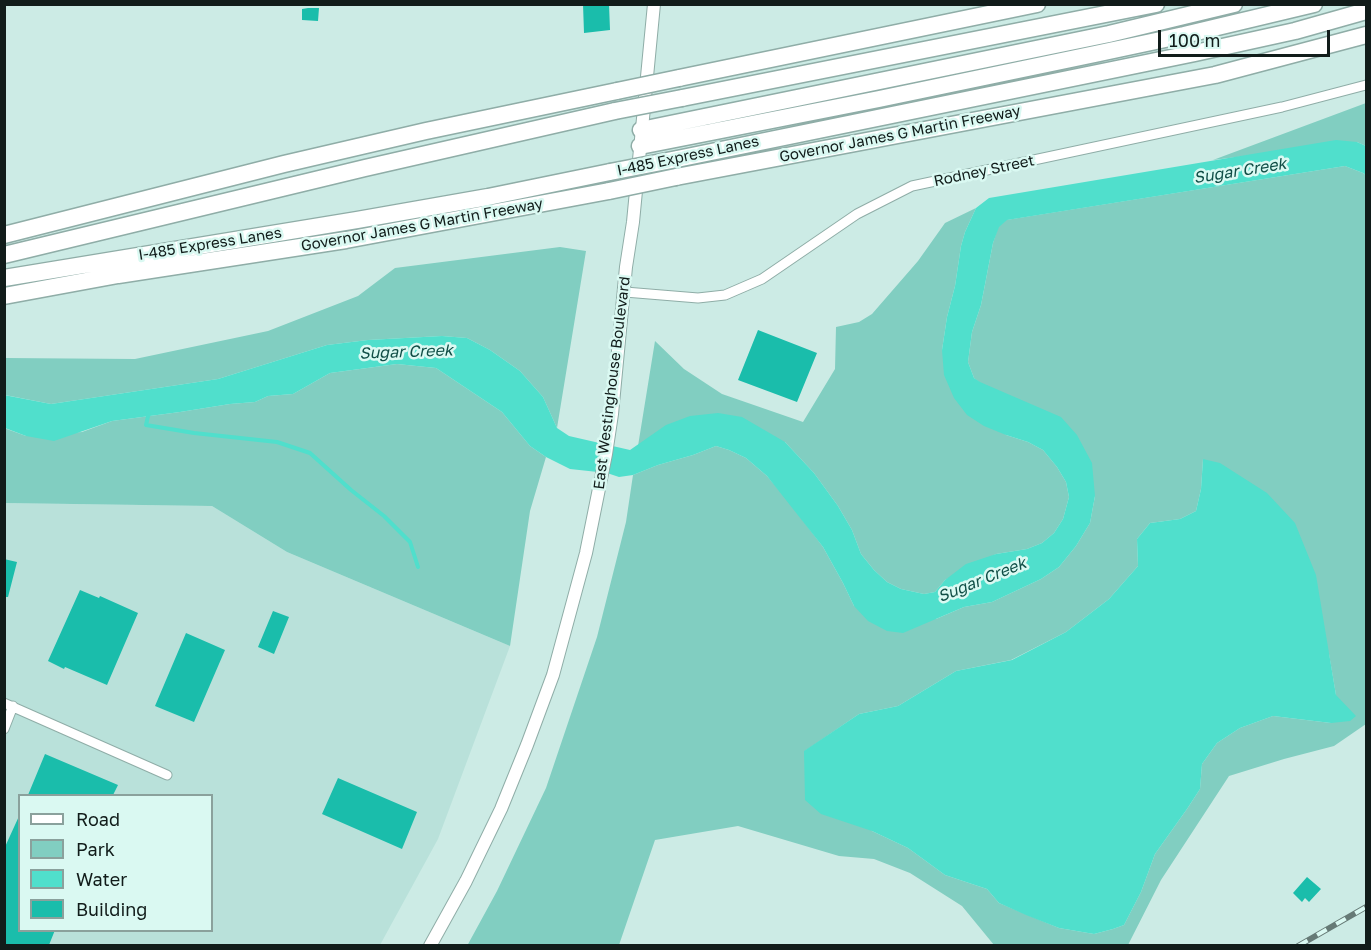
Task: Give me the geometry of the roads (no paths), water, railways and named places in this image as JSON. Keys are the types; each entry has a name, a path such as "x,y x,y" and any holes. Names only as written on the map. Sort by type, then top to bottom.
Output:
{"highway":[{"path":"4,235 284,164 415,134 1037,4"},
{"name":"I-485 Express Lanes","path":"4,255 615,111 1156,4"},
{"path":"641,138 1120,32 1234,4"},
{"path":"641,138 879,99 1117,50 1314,4"},
{"name":"I-485 Express Lanes","path":"4,278 488,197 1195,53 1295,31 1366,11"},
{"path":"1215,75 1295,31"},
{"name":"Governor James G Martin Freeway","path":"4,296 118,275 346,240 1215,75 1366,35"},
{"path":"160,196 366,168"}],"main road":[{"name":"East Westinghouse Boulevard","path":"430,945 466,881 501,809 528,745 553,675 586,553 612,414 654,4"}],"street":[{"name":"Rodney Street","path":"625,292 698,298 725,295 762,279 857,214 912,186 1282,107 1366,85"},
{"path":"4,729 9,705 167,775"}],"water":[{"name":"Sugar Creek","path":"1336,140 1357,142 1366,146 1366,175 1345,166 1007,220 999,227 993,243 981,305 972,332 968,362 974,378 1061,417 1077,435 1092,463 1095,496 1090,523 1076,546 1059,567 1041,579 992,602 964,607 903,633 887,631 868,621 854,606 823,547 767,476 746,458 716,446 633,475 619,477 607,473 570,469 530,446 502,412 436,368 397,364 330,373 293,394 268,396 255,402 112,421 54,441 26,436 5,428 4,395 51,404 218,379 327,345 442,336 467,338 490,350 520,371 543,397 557,428 569,436 630,450 666,425 690,416 718,413 742,417 785,442 814,473 852,530 861,554 887,582 901,589 924,594 935,592 945,580 966,564 1042,543 1054,533 1063,519 1069,497 1066,482 1043,450 984,426 967,415 954,398 944,375 942,350 947,317 955,286 961,246 976,208 989,198"},
{"path":"1203,459 1220,463 1267,493 1295,523 1316,575 1336,695 1356,716 1350,721 1331,723 1273,716 1240,728 1217,743 1202,764 1200,789 1155,854 1141,892 1124,925 1094,934 1059,928 999,903 987,889 945,875 908,848 872,831 821,814 805,800 804,751 859,714 898,706 956,671 1012,660 1066,632 1109,599 1138,566 1137,539 1150,523 1180,519 1196,511 1201,489"}],"waterway":[{"path":"149,412 146,425 277,442 310,453 384,516 410,542 418,567"}],"railway":[{"path":"1298,946 1366,907"}]}
